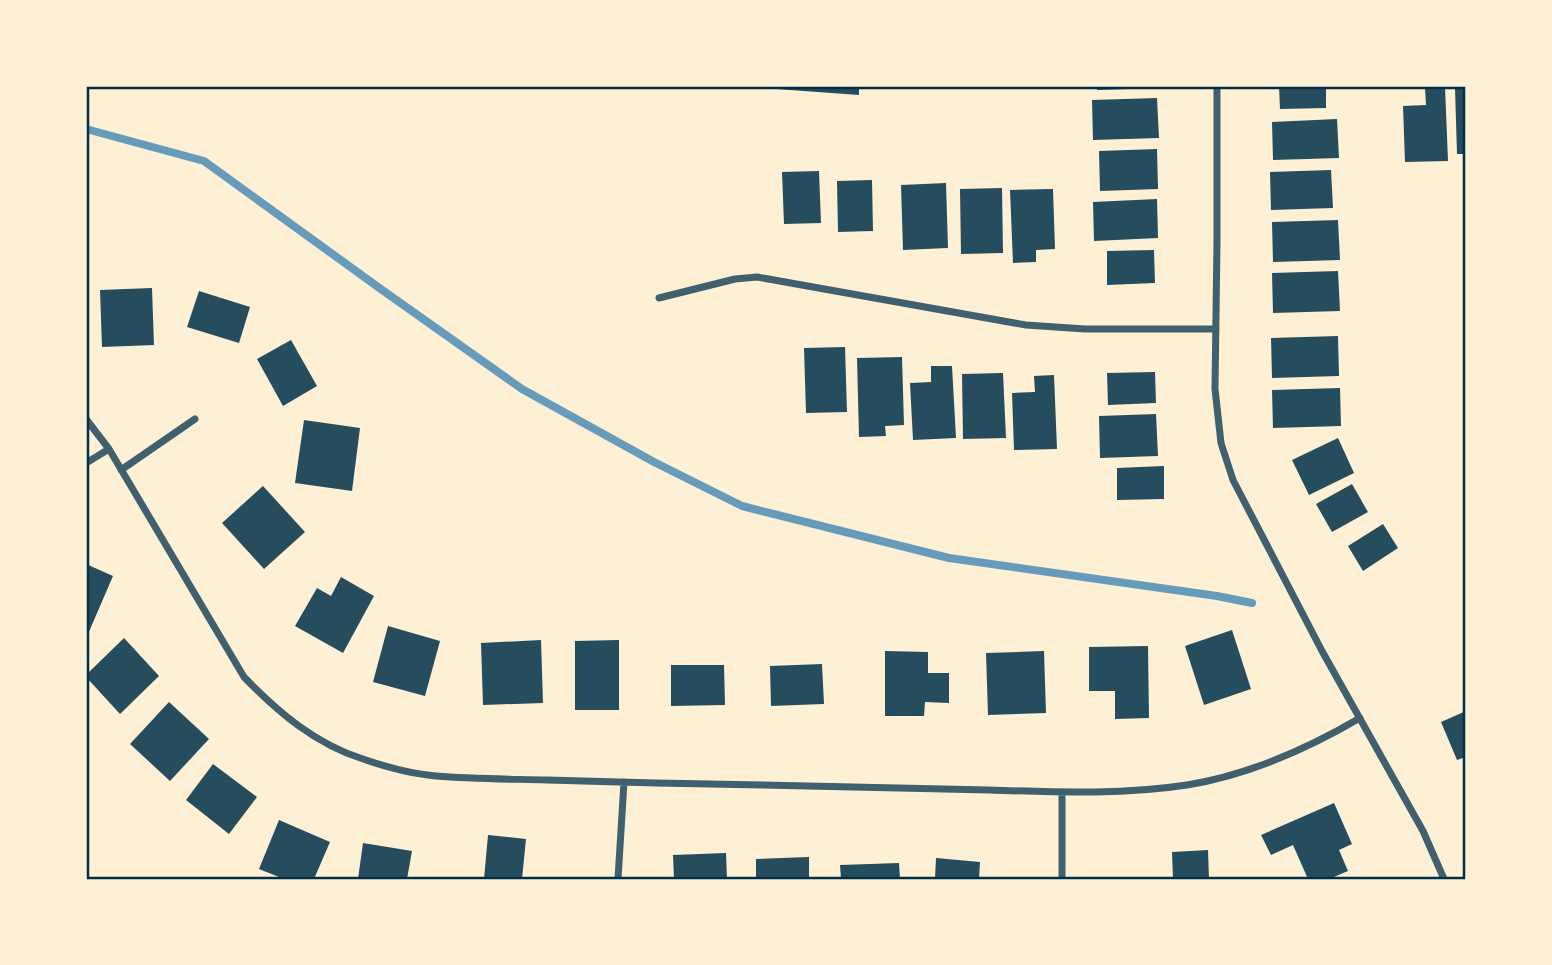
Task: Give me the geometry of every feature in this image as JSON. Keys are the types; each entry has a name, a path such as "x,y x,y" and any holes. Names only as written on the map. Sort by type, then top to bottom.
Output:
{"street":[{"path":"1217,86 1215,388 1221,443 1233,480 1322,651 1423,831 1444,879"},
{"path":"659,298 735,279 757,277 1026,325 1084,329 1216,329"},
{"path":"121,470 195,418"},
{"path":"86,419 109,449 244,677 298,726 359,758 395,769 434,776 624,782 1062,792 1143,790 1188,785 1260,766 1360,718"},
{"path":"86,463 109,449"},
{"path":"618,879 624,782"},
{"path":"1062,792 1062,879"}],"building":[{"path":"776,86 859,86 859,95 776,89"},
{"path":"1097,86 1160,86 1161,88 1097,90"},
{"path":"1279,86 1326,86 1326,108 1280,109"},
{"path":"1445,87 1448,161 1405,162 1403,106 1426,105 1425,88"},
{"path":"1466,87 1466,154 1457,154 1455,88"},
{"path":"1157,98 1159,138 1093,140 1092,100"},
{"path":"1337,119 1339,158 1273,160 1272,122"},
{"path":"1157,149 1158,189 1100,191 1099,151"},
{"path":"1331,170 1333,208 1271,210 1270,172"},
{"path":"819,171 821,223 784,224 782,172"},
{"path":"872,180 873,231 838,232 837,181"},
{"path":"946,183 948,248 903,250 901,185"},
{"path":"1002,188 1003,253 961,254 960,189"},
{"path":"1053,189 1055,249 1036,250 1036,262 1013,263 1010,190"},
{"path":"1157,199 1158,238 1094,241 1093,202"},
{"path":"1338,220 1340,260 1273,262 1272,222"},
{"path":"1154,250 1155,283 1107,285 1107,251"},
{"path":"1338,271 1340,311 1273,313 1272,273"},
{"path":"152,288 154,345 102,347 100,290"},
{"path":"199,291 250,307 239,343 187,327"},
{"path":"1338,336 1339,376 1272,378 1271,338"},
{"path":"291,340 317,386 283,406 257,359"},
{"path":"845,347 847,412 806,413 804,348"},
{"path":"902,357 904,425 885,426 886,436 859,437 857,358"},
{"path":"931,366 952,366 956,438 913,440 910,383 931,382"},
{"path":"1155,372 1156,403 1108,405 1107,373"},
{"path":"1003,373 1006,438 963,439 962,374"},
{"path":"1054,375 1057,449 1014,450 1012,393 1035,392 1034,376"},
{"path":"1340,388 1341,426 1273,428 1272,390"},
{"path":"1156,414 1158,456 1100,458 1099,416"},
{"path":"304,420 360,428 352,491 295,483"},
{"path":"1338,438 1354,473 1309,495 1292,460"},
{"path":"1164,466 1164,499 1117,500 1117,468"},
{"path":"1352,484 1368,512 1332,532 1316,504"},
{"path":"263,486 305,532 264,569 222,523"},
{"path":"1383,524 1398,548 1363,571 1348,546"},
{"path":"86,564 113,576 88,634 86,633"},
{"path":"341,577 374,596 343,653 295,626 317,588 331,596"},
{"path":"388,626 440,641 425,696 373,682"},
{"path":"1232,630 1251,689 1204,705 1185,646"},
{"path":"124,638 159,676 120,714 86,675"},
{"path":"541,640 543,703 483,705 481,643"},
{"path":"619,640 619,710 575,710 575,641"},
{"path":"1148,646 1149,718 1115,719 1115,691 1089,691 1089,647"},
{"path":"885,651 928,652 928,673 949,673 949,703 925,702 924,716 885,716"},
{"path":"1044,651 1046,713 988,715 986,653"},
{"path":"822,664 824,704 771,706 770,666"},
{"path":"671,665 724,665 725,705 671,706"},
{"path":"169,702 209,739 170,781 130,744"},
{"path":"1466,711 1466,757 1457,760 1441,722"},
{"path":"213,764 257,797 229,834 186,800"},
{"path":"1334,803 1352,844 1339,850 1348,871 1329,879 1308,879 1293,845 1271,855 1261,835"},
{"path":"279,820 330,842 314,879 284,879 259,869"},
{"path":"488,835 526,839 522,879 484,879"},
{"path":"363,843 412,851 407,879 358,879"},
{"path":"1208,850 1209,879 1173,879 1172,852"},
{"path":"726,853 727,879 674,879 673,855"},
{"path":"809,857 809,879 756,879 756,859"},
{"path":"936,858 980,862 979,879 935,879"},
{"path":"899,863 900,879 841,879 840,865"}],"waterway":[{"path":"86,129 204,161 522,389 654,462 742,506 949,558 1252,603"}]}
